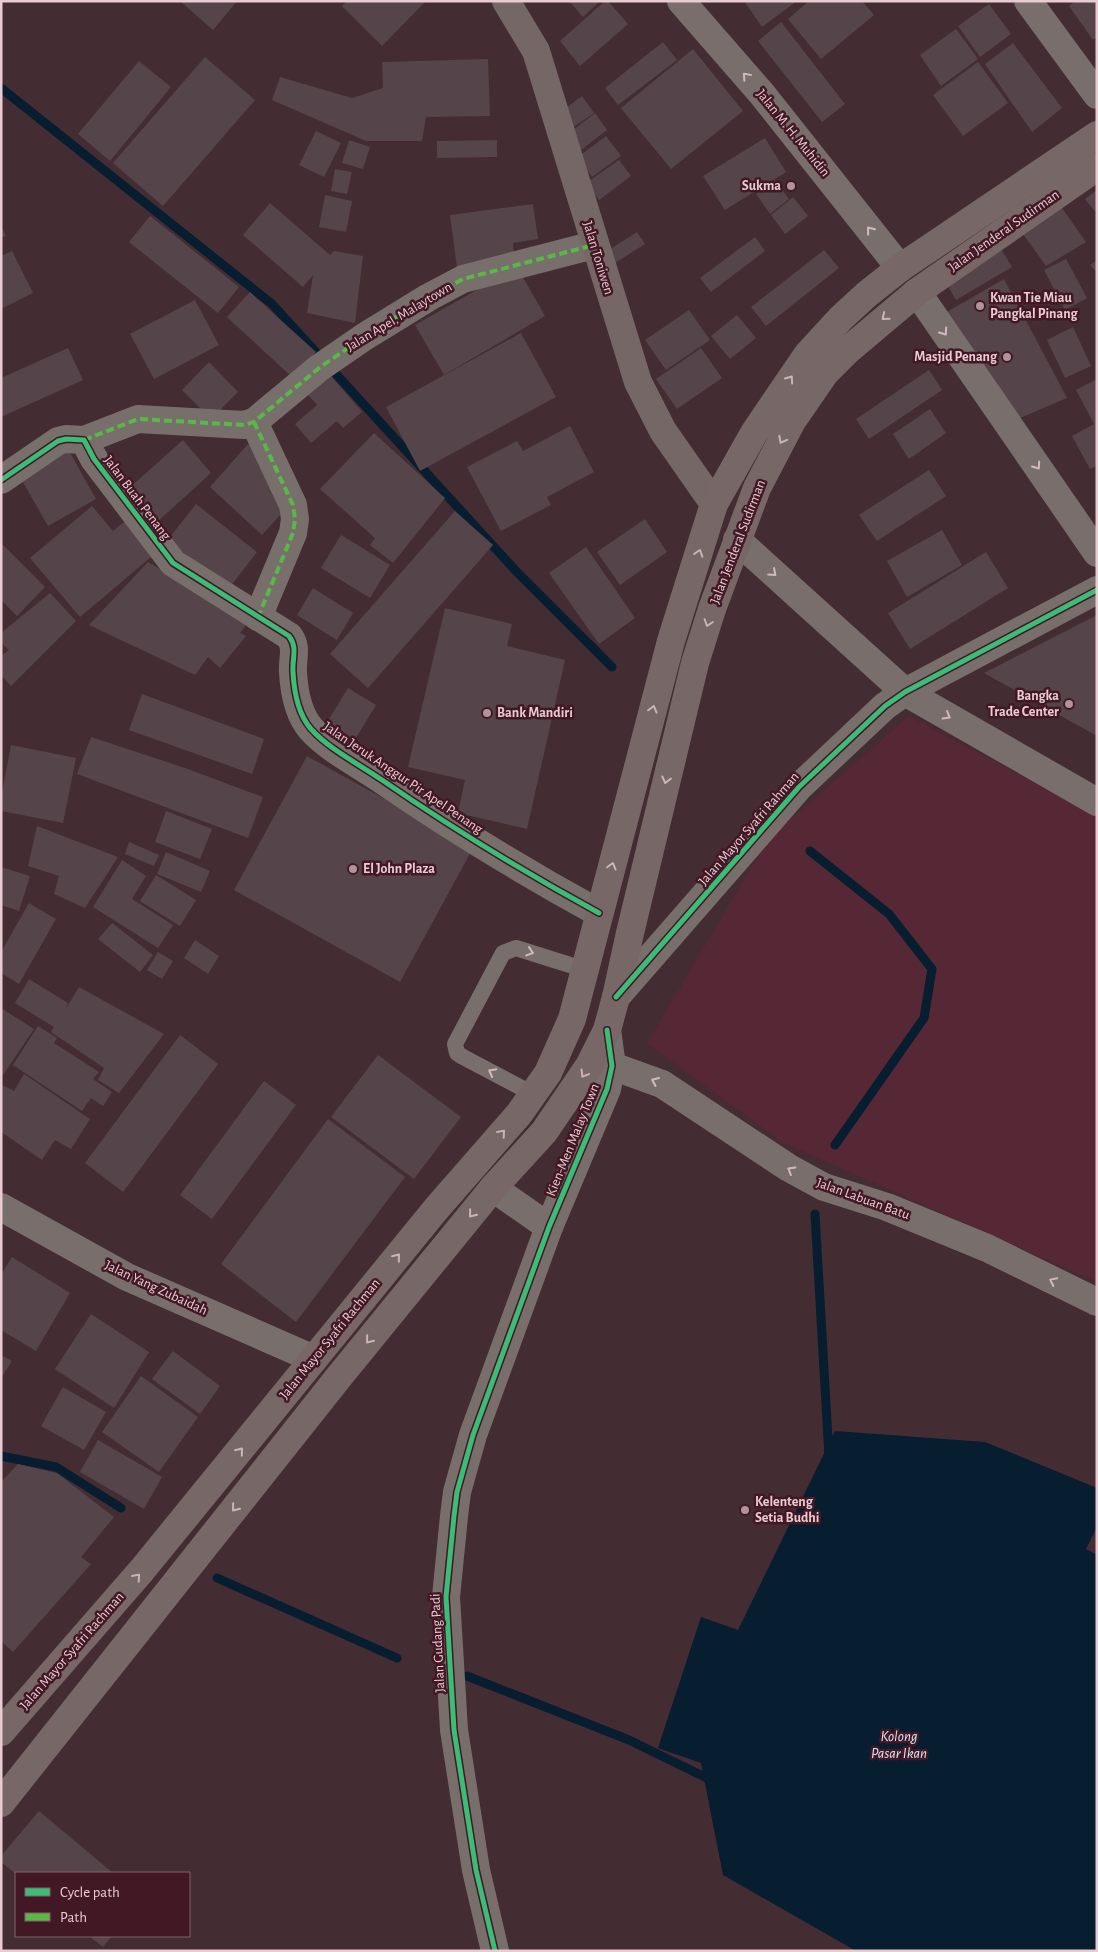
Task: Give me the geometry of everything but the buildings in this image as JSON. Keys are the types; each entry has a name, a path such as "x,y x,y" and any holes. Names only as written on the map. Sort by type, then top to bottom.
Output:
{"highway":[{"name":"Jalan Jenderal Sudirman","path":"599,913 671,641 714,504 754,433 807,355 841,318 900,268 1097,135"},
{"name":"Jalan Jenderal Sudirman","path":"616,997 695,663 756,488 792,421 825,373 874,325 917,292 1097,167"},
{"name":"Jalan Mayor Syafri Rachman","path":"1,1732 142,1570 436,1208 535,1095 562,1046 572,1018 586,970 599,913"},
{"path":"1,1803 332,1386 493,1188 544,1132 573,1092 607,1030 616,997"}],"main road":[{"name":"Jalan Toniwen","path":"506,1 526,30 536,51 624,340 650,408 714,504"}],"street":[{"name":"Jalan M. H. Muhidin","path":"681,1 762,94 900,268"},
{"path":"1028,1 1097,94"},
{"name":"Jalan Apel, Malaytown","path":"254,422 343,351 429,297 463,280 594,245"},
{"path":"917,292 1097,553"},
{"path":"1,480 58,442 66,439 84,440 138,419 244,425 254,422 293,505 295,519 293,533 258,617"},
{"name":"Jalan Buah Penang","path":"84,440 94,459 173,562 258,617"},
{"path":"737,540 904,692 1097,802"},
{"name":"Jalan Mayor Syafri Rahman","path":"616,997 799,787 886,706 904,692 1097,590"},
{"name":"Jalan Jeruk Anggur Pir Apel Penang","path":"258,617 292,640 294,646 292,671 298,704 302,716 322,739 438,818 530,875 599,913"},
{"name":"Kien-Men Malay Town","path":"549,1227 607,1089 612,1066 607,1030"},
{"name":"Jalan Labuan Batu","path":"612,1066 662,1084 788,1168 818,1184 853,1197 887,1206 987,1248 1097,1302"},
{"path":"493,1188 549,1227"},
{"name":"Jalan Yang Zubaidah","path":"1,1207 127,1277 314,1359"},
{"name":"Jalan Gudang Padi","path":"495,1951 476,1870 454,1730 446,1597 454,1516 464,1467 549,1227"}],"lane":[{"path":"535,1095 463,1057 457,1053 455,1044 503,953 507,950 516,948 586,970"}],"shaded area":[{"path":"909,716 1097,815 1097,1282 782,1142 647,1043 769,838"}],"water":[{"name":"Kolong Pasar Ikan","path":"835,1431 985,1442 1097,1488 1097,1527 1086,1549 1097,1555 1097,1951 856,1951 723,1875 701,1763 658,1748 701,1617 738,1630"}],"waterway":[{"path":"1,88 272,304 516,571 612,667"},
{"path":"810,851 889,914 932,969 924,1018 835,1145"},
{"path":"815,1214 829,1456"},
{"path":"1,1456 56,1467 121,1508"},
{"path":"217,1578 397,1658"},
{"path":"467,1676 629,1740 713,1781"}],"marked path":[{"path":"84,440 138,419 244,425 254,422 319,368 364,337 429,297 463,279 594,245"},
{"path":"254,422 293,505 295,519 293,533 258,617"}],"cycle path":[{"path":"1,480 58,441 66,439 84,440 94,459 173,563 289,636 294,649 293,672 297,702 307,723 319,737 408,798 516,866 599,913"},
{"path":"616,997 799,787 885,706 905,692 1097,590"},
{"path":"495,1951 476,1870 454,1730 446,1597 454,1516 457,1492 473,1435 549,1227 607,1089 612,1066 607,1030"}],"place":[{"name":"Sukma","path":"791,186"},
{"name":"Kwan Tie Miau Pangkal Pinang","path":"980,306"},
{"name":"Masjid Penang","path":"1007,357"},
{"name":"Bangka Trade Center","path":"1069,704"},
{"name":"Bank Mandiri","path":"487,713"},
{"name":"El John Plaza","path":"353,869"},
{"name":"Kelenteng Setia Budhi","path":"745,1510"}]}
